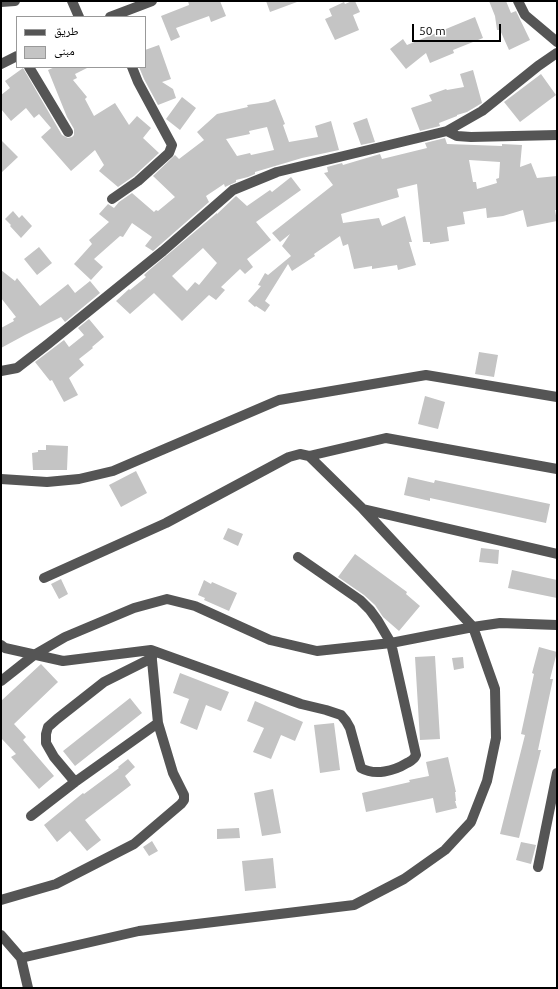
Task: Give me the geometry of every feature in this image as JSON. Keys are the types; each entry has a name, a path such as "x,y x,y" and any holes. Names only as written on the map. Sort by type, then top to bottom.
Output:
{"street":[{"path":"1,2 15,1"},
{"path":"72,1 79,16"},
{"path":"114,16 152,1"},
{"path":"518,1 525,15 557,42"},
{"path":"1,371 17,368 42,349 163,251 233,190 277,172 447,132 482,110 557,53"},
{"path":"1,64 16,56"},
{"path":"30,68 68,132"},
{"path":"112,199 138,181 170,153 172,149 172,145 138,82 132,68"},
{"path":"447,132 457,136 471,137 557,135"},
{"path":"1,479 47,482 79,478 112,471 279,400 426,375 557,397"},
{"path":"44,578 166,523 289,456 300,454 309,456 386,438 557,469"},
{"path":"21,958 139,931 354,905 404,879 445,850 471,822 487,781 496,738 495,689 473,627 363,509 309,456"},
{"path":"363,509 557,554"},
{"path":"1,645 5,648 63,661 152,654 300,704 341,715 350,728 361,768 370,771 389,771 399,768 414,759 416,755 391,643 370,610 360,600 298,557"},
{"path":"1,681 34,655 65,637 134,608 167,599 194,606 270,640 317,651 391,643 500,623 557,625"},
{"path":"1,900 56,884 134,844 184,800 184,795 173,773 158,722 152,654"},
{"path":"76,782 54,757 46,743 48,728 57,719 104,682 152,654"},
{"path":"31,816 158,722"},
{"path":"538,867 557,773"},
{"path":"1,935 21,958 28,988"}],"building":[{"path":"188,1 220,1 226,16 211,22 209,16 176,28 180,37 171,41 161,16 189,5"},
{"path":"266,1 297,1 297,2 270,12"},
{"path":"355,1 360,12 353,15 359,30 335,40 325,19 332,16 329,9 344,2 345,4"},
{"path":"489,1 506,1 511,13 516,11 530,40 509,50 500,30 497,30 495,16"},
{"path":"475,17 483,38 453,50 454,53 430,63 426,53 406,69 390,49 403,39 407,45"},
{"path":"159,45 171,79 162,82 173,89 176,98 158,105 139,68 146,68 146,50"},
{"path":"23,68 62,135 68,138 72,137 74,135 74,129 67,117 48,70 53,68 87,68 75,74 77,78 73,80 87,97 85,99 94,116 115,103 129,125 137,116 151,128 143,138 159,153 134,176 118,187 99,171 104,165 95,150 71,171 41,137 51,128 39,114 34,118 26,108 11,121 1,109 1,95 10,88 5,81"},
{"path":"473,70 482,103 467,112 439,123 440,126 420,131 411,108 432,101 429,95 446,89 464,87 460,74"},
{"path":"541,74 556,95 520,122 504,102"},
{"path":"182,97 196,108 180,130 166,119"},
{"path":"275,99 285,124 283,125 289,142 318,137 315,126 331,121 339,150 302,158 255,172 255,174 236,180 236,182 225,187 224,184 206,196 209,202 153,251 145,246 152,237 132,223 123,237 120,236 94,259 103,267 91,280 74,264 92,244 89,240 109,222 99,214 108,204 114,208 119,202 132,193 154,212 156,210 158,211 175,197 153,176 175,155 179,159 204,140 197,132 217,114 248,107 247,105 268,102","holes":["267,127 274,150 251,155 250,153 237,156 226,139 250,134 249,131"]},
{"path":"367,118 375,142 361,145 353,123"},
{"path":"445,138 447,144 502,146 502,144 522,145 520,167 531,163 537,178 557,176 557,210 555,210 557,221 527,227 523,210 503,216 487,218 486,208 463,212 465,224 447,227 449,241 430,244 430,242 423,242 417,184 397,189 399,197 341,214 343,223 379,218 382,226 405,216 412,242 409,242 416,265 398,270 397,265 372,269 372,266 354,269 348,244 343,246 340,236 314,254 315,256 292,271 288,264 265,301 270,305 265,312 256,306 255,307 248,301 261,286 258,285 265,273 268,275 291,256 282,246 290,234 280,242 272,233 333,185 324,173 328,172 327,167 342,163 343,165 380,154 382,159 427,148 425,143","holes":["469,160 500,162 499,178 496,179 497,183 477,189 476,182 473,182"]},
{"path":"1,140 18,157 1,173"},
{"path":"291,177 301,190 256,222 271,240 247,259 253,267 245,274 240,269 221,287 225,290 216,300 209,295 182,321 154,293 130,314 116,301 129,289 130,290 146,277 144,275 147,272 217,214 236,196 247,206 270,190 272,192","holes":["203,248 217,263 199,285 195,282 187,291 172,276"]},
{"path":"13,211 19,218 22,215 32,226 21,238 5,219"},
{"path":"39,247 52,263 37,275 24,259"},
{"path":"1,270 15,281 17,278 40,306 68,284 75,293 90,281 100,293 65,322 61,317 1,348 1,328 14,321 13,319 16,317 1,298"},
{"path":"89,319 104,337 79,359 84,365 69,378 78,395 64,402 52,380 50,381 35,362 64,340 69,347 84,335 78,328"},
{"path":"479,352 498,355 494,377 475,374"},
{"path":"425,396 445,402 438,429 418,424"},
{"path":"46,445 68,446 67,470 33,470 32,453 38,452 38,450 46,450"},
{"path":"136,471 147,493 121,507 109,485"},
{"path":"408,477 434,483 435,480 550,504 546,523 430,498 430,501 404,495"},
{"path":"228,528 243,534 238,546 223,539"},
{"path":"481,548 499,550 498,564 479,562"},
{"path":"355,554 407,592 406,594 420,606 399,631 383,617 375,605 364,595 338,577"},
{"path":"512,570 557,580 557,598 508,588"},
{"path":"61,579 68,594 59,599 51,584"},
{"path":"204,580 237,593 229,611 204,600 205,598 198,595"},
{"path":"539,647 557,652 550,679 553,679 538,750 541,750 519,838 500,834 525,735 521,734 534,674 532,673"},
{"path":"435,656 440,739 420,740 415,657"},
{"path":"463,657 464,668 454,670 452,658"},
{"path":"41,664 58,682 14,724 26,737 23,740 54,776 39,789 11,757 16,754 1,738 1,701"},
{"path":"180,673 229,692 221,711 206,705 197,730 180,723 189,699 173,693"},
{"path":"130,698 142,713 75,766 63,751"},
{"path":"255,701 303,722 295,741 281,735 271,759 253,752 264,728 247,721"},
{"path":"334,723 340,770 320,773 314,725"},
{"path":"448,757 456,792 455,801 457,808 436,813 433,798 366,812 362,793 429,776 426,762"},
{"path":"128,759 135,767 125,776 131,785 85,820 101,840 87,851 70,831 57,842 44,825 83,793 84,794 119,768 118,767"},
{"path":"273,789 281,833 262,836 254,793"},
{"path":"239,828 240,838 217,839 217,829"},
{"path":"152,841 158,851 149,856 143,847"},
{"path":"521,842 536,845 531,864 516,860"},
{"path":"273,858 276,888 245,891 242,861"}]}
